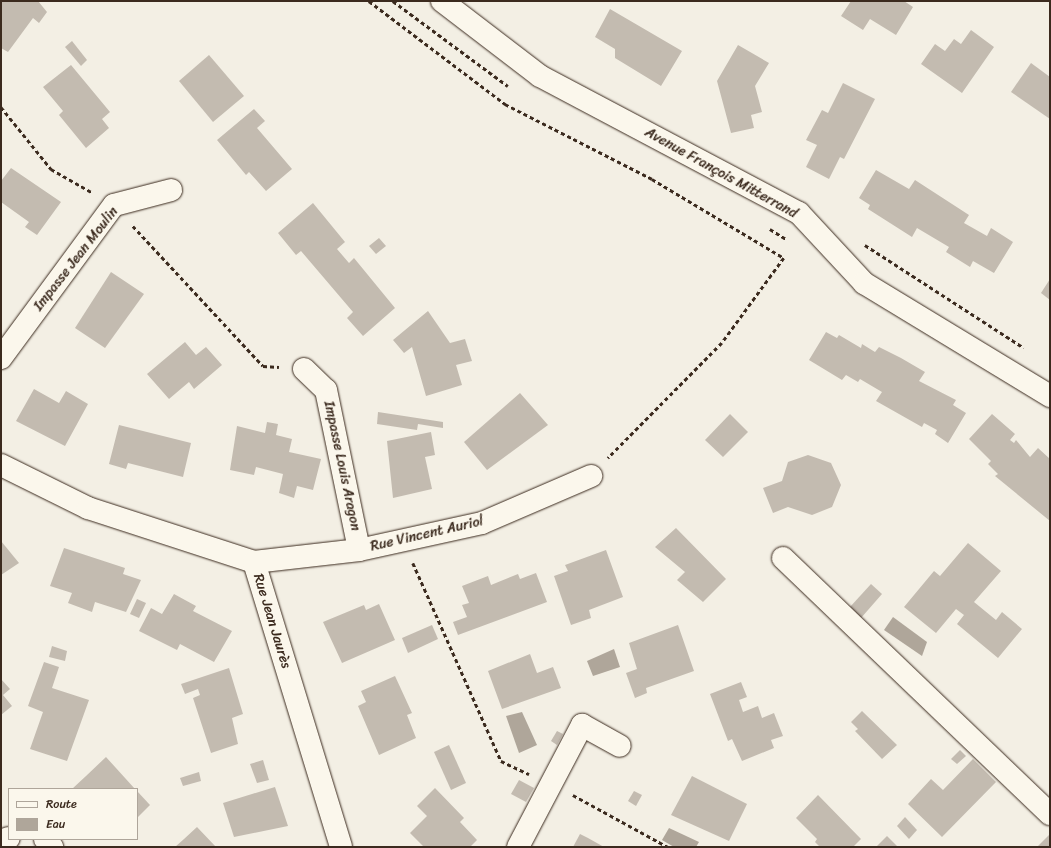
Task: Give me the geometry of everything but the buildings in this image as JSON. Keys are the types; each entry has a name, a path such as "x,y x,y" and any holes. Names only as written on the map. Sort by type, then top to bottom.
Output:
{"street":[{"name":"Avenue François Mitterrand","path":"442,1 540,76 799,213 864,283 1050,396"},
{"name":"Impasse Jean Moulin","path":"1,358 114,205 171,190"},
{"name":"Impasse Louis Aragon","path":"304,369 326,390 359,550"},
{"name":"Rue Jean Jaurès","path":"1,465 88,508 254,562 341,847"},
{"name":"Rue Vincent Auriol","path":"254,562 359,550 482,523 591,476"},
{"path":"783,558 1050,814"},
{"path":"518,847 550,783 582,725 620,746"}],"path":[{"path":"369,1 505,104 652,179 784,258 722,343 591,476"},
{"path":"1,107 50,169 114,205 263,366 304,369"},
{"path":"403,541 501,761 550,783 668,847"}],"water":[{"path":"893,617 927,642 922,656 884,630"},
{"path":"614,649 620,667 593,676 587,661"},
{"path":"522,712 537,745 519,753 506,716"},
{"path":"669,828 699,842 696,847 674,847 662,840"}]}
